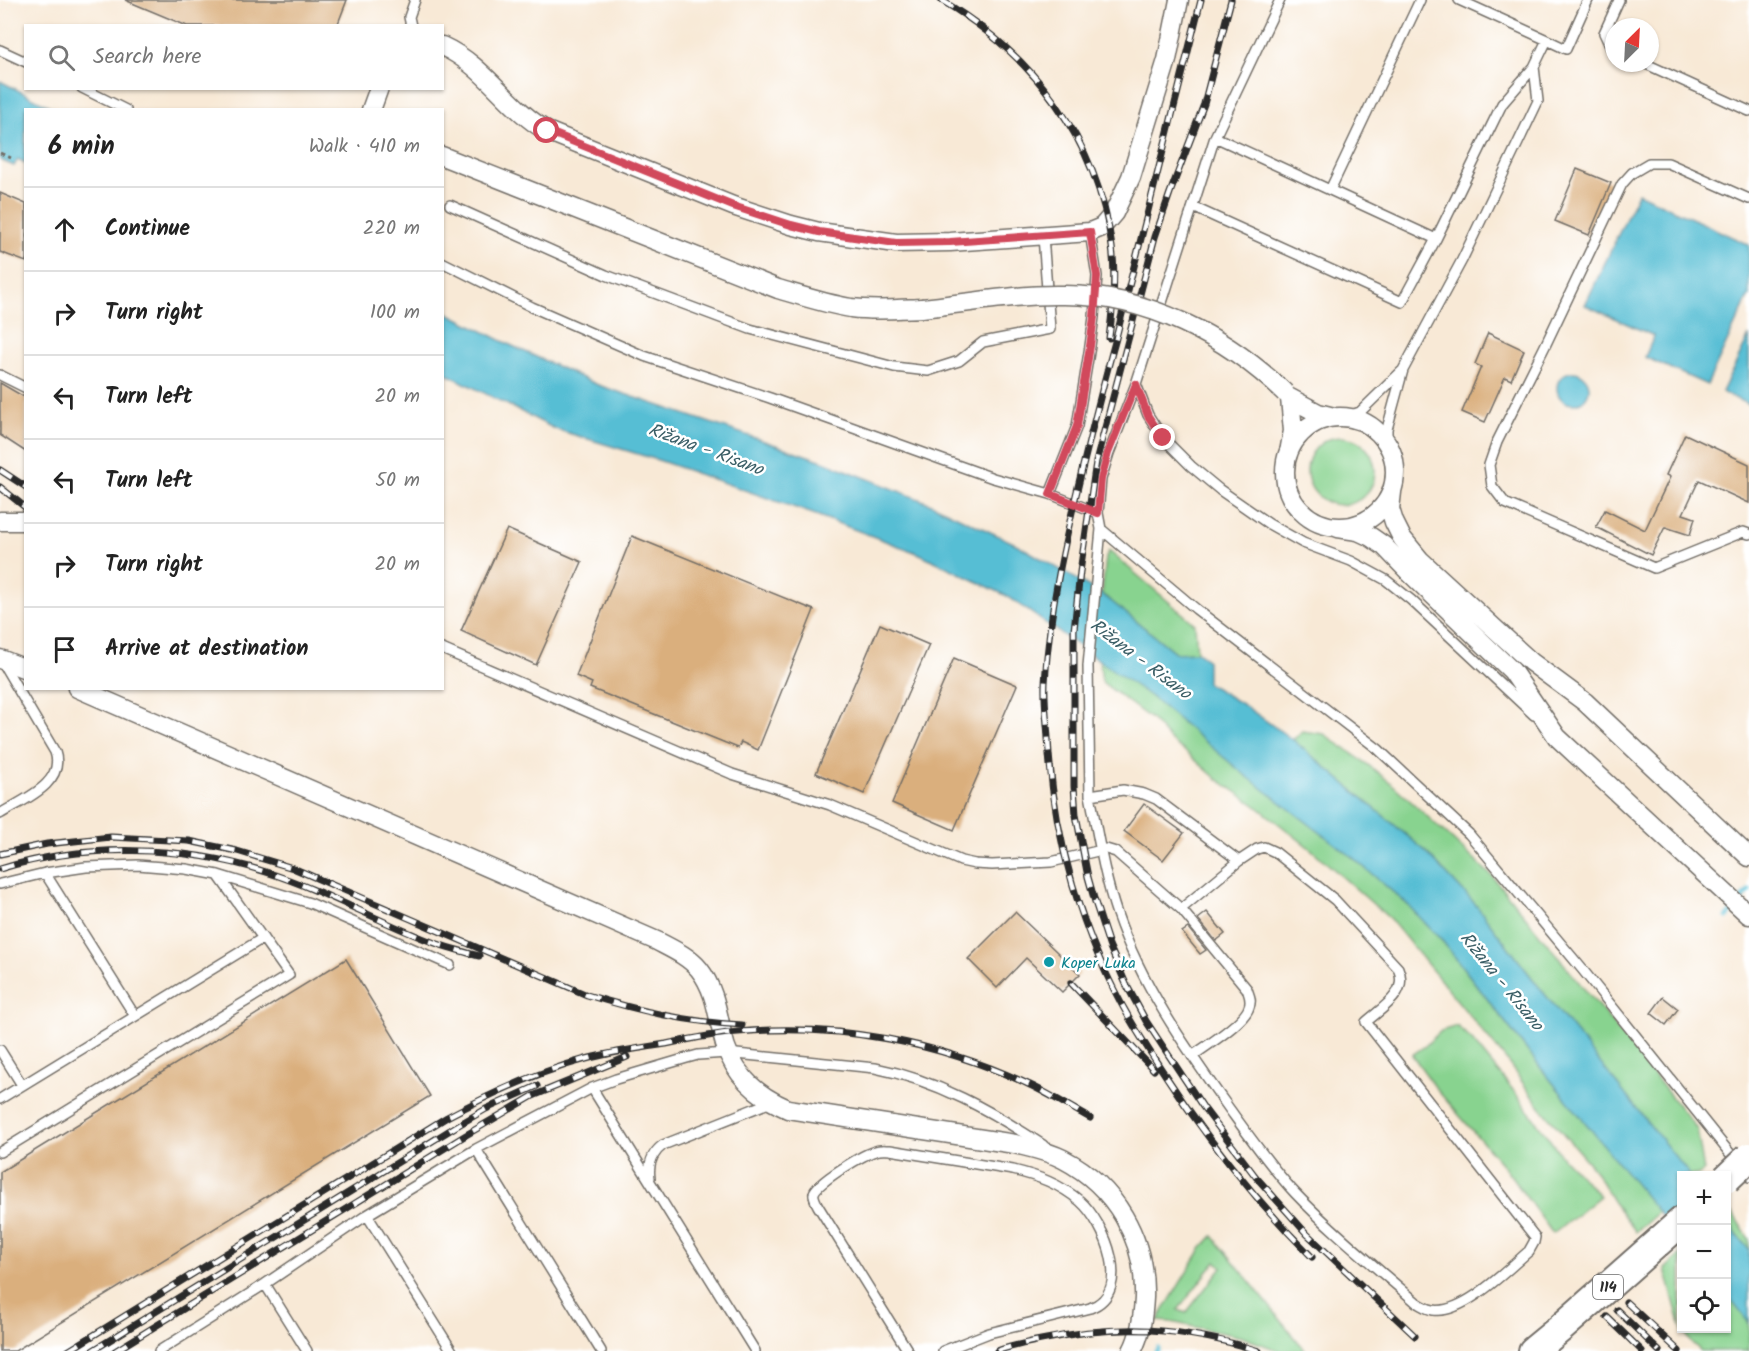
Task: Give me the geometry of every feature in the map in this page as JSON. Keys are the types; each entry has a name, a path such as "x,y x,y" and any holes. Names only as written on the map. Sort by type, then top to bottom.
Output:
{"main road":[{"path":"1731,1174 1749,1157"},
{"name":"114","path":"1533,1351 1677,1225"}],"street":[{"path":"444,47 470,62 532,123 547,131 762,216 819,232 896,243 950,242 1090,232 1102,227 1114,213 1131,177 1167,60 1179,0"},
{"path":"372,108 378,90"},
{"path":"444,157 778,289 812,300 852,308 888,310 1065,295 1119,301 1175,319 1203,332 1251,363 1287,396 1318,413 1359,420 1380,434 1393,455 1395,480 1390,509 1394,522 1402,538 1420,560 1531,662 1585,702 1749,857"},
{"path":"1287,396 1293,431 1285,464 1285,479 1289,494 1297,507 1308,518 1323,525 1358,531 1384,546 1512,671 1557,737 1749,915"},
{"path":"1290,448 1298,436 1310,425 1321,420 1340,417"},
{"path":"1338,528 1354,527 1377,514 1392,492"},
{"path":"0,521 24,521"},
{"path":"0,659 24,668"},
{"path":"82,690 657,941 684,955 698,967 707,980 717,1003 727,1053 744,1079 771,1101 788,1109 1015,1144 1062,1158 1085,1173 1116,1203 1136,1240 1142,1262 1144,1286 1141,1329 1132,1351"}],"lane":[{"path":"411,24 409,17 416,0"},
{"path":"1181,909 1239,861 1257,849 1264,848 1275,852 1335,900 1398,968 1401,975 1400,990 1395,997 1366,1022 1534,1233 1532,1247 1475,1297 1462,1304 1435,1311 1425,1308 1328,1225 1294,1192 1260,1152 1167,1017 1134,956 1117,913 1100,850 1090,795 1088,666 1101,529 1098,513 1101,479 1108,453 1136,384 1215,137 1280,0"},
{"path":"1330,190 1420,0"},
{"path":"1459,0 1566,49 1588,0"},
{"path":"1611,18 1619,0"},
{"path":"1193,207 1402,302 1436,239 1502,104 1534,67 1547,40"},
{"path":"0,50 24,61"},
{"path":"1388,444 1387,429 1404,370 1462,260 1538,101 1534,67"},
{"path":"1659,70 1749,111"},
{"path":"86,90 122,108"},
{"path":"1215,137 1436,239"},
{"path":"1749,199 1668,163 1650,163 1632,172 1622,184 1497,442 1489,465 1492,486 1505,502 1653,568 1743,532 1749,534"},
{"path":"450,205 606,275 750,329 894,367 928,371 959,361 983,342 1050,329 1043,236"},
{"path":"1050,494 1077,426 1090,346 1097,276 1090,232"},
{"path":"444,263 532,307 644,356 770,398 993,478 1050,494 1098,513"},
{"path":"1340,417 1360,412 1404,370"},
{"path":"0,375 24,387"},
{"path":"1136,384 1148,416 1163,438 1191,466 1220,490 1269,524 1303,543 1351,561 1386,580 1411,600 1557,737"},
{"path":"1101,529 1196,609 1378,748 1469,834 1582,969 1749,1178"},
{"path":"444,650 732,774 830,805 961,861 992,865 1051,862 1100,850 1111,850 1120,855 1181,909 1246,989 1251,1000 1243,1017 1192,1056"},
{"path":"0,659 58,760 51,780 0,814"},
{"path":"1090,795 1123,790 1156,799 1239,861"},
{"path":"0,884 45,873 86,867 138,865 186,869 218,875 310,903 450,964"},
{"path":"45,873 135,1016"},
{"path":"0,1152 289,975 218,875"},
{"path":"0,1099 263,938"},
{"path":"0,1050 22,1085"},
{"path":"159,1351 265,1284 367,1215 476,1149 592,1088 616,1078 698,1055 727,1053 875,1068 912,1077 981,1106 1062,1158"},
{"path":"592,1088 755,1351"},
{"path":"651,1183 649,1174 652,1158 656,1150 663,1145 771,1101"},
{"path":"476,1149 601,1351"},
{"path":"908,1351 815,1200 814,1193 821,1183 876,1150 890,1150 1033,1175 1052,1182 1082,1203 1103,1232 1111,1259 1112,1284 1105,1300 1090,1308 989,1333 943,1351"},
{"path":"367,1215 452,1351"},
{"path":"265,1284 307,1351"}],"path":[{"path":"0,153 11,158"}],"green space":[{"path":"1341,437 1354,440 1365,447 1372,458 1375,471 1372,484 1365,495 1354,502 1341,505 1328,502 1317,495 1310,484 1307,471 1310,458 1317,447 1328,440"},
{"path":"1109,551 1195,624 1197,652 1176,653 1102,594 1106,557"},
{"path":"1099,658 1351,856 1408,905 1444,943 1540,1067 1661,1210 1636,1232 1613,1201 1593,1168 1542,1109 1503,1056 1390,919 1312,850 1255,805 1217,779 1172,742 1152,720 1102,682"},
{"path":"1302,731 1324,734 1391,783 1493,877 1697,1129 1704,1171 1686,1171 1474,903 1423,849 1293,740"},
{"path":"1457,1026 1472,1040 1513,1090 1564,1159 1600,1196 1553,1234 1506,1169 1438,1091 1412,1055 1441,1031"},
{"path":"1731,1211 1749,1239 1749,1250 1731,1227"},
{"path":"1213,1236 1305,1350 1280,1351 1242,1337 1157,1321 1201,1249","holes":["1216,1261 1222,1267 1186,1313 1178,1310"]},
{"path":"1677,1258 1677,1312 1665,1269"},
{"path":"1731,1297 1749,1320 1749,1351 1701,1351 1685,1333 1731,1333"}],"water":[{"path":"0,81 53,108 24,108 24,162 18,159 14,166 0,160"},
{"path":"1638,193 1749,245 1749,295 1707,385 1645,357 1654,336 1585,305"},
{"name":"Rižana - Risano","path":"444,311 508,344 598,385 823,461 929,503 1018,545 1102,594 1176,653 1197,652 1207,659 1207,683 1245,706 1293,740 1423,849 1476,905 1687,1171 1677,1171 1677,1235 1540,1067 1444,943 1408,905 1351,856 1245,775 1150,696 1007,596 920,554 661,461 555,429 444,373"},
{"path":"1749,336 1749,405 1722,392"},
{"path":"1573,372 1585,376 1589,388 1585,400 1573,404 1561,400 1557,388 1561,376"},
{"path":"1731,1228 1749,1250 1749,1323 1731,1300"}],"building":[{"path":"125,0 347,0 338,24 182,24"},
{"path":"1577,169 1611,183 1589,235 1555,221"},
{"path":"0,193 24,203 24,261 0,252"},
{"path":"1488,333 1524,350 1511,380 1505,377 1485,422 1462,412 1481,367 1475,364"},
{"path":"0,383 24,397 24,451 0,435"},
{"path":"1685,434 1749,464 1749,503 1699,480 1683,514 1695,518 1690,535 1665,527 1651,555 1596,527 1605,510 1645,530 1670,477 1666,475"},
{"path":"507,529 582,562 536,665 461,631"},
{"path":"632,536 814,610 758,750 741,742 738,748 590,688 592,683 576,676"},
{"path":"880,624 929,645 864,794 816,773"},
{"path":"954,658 1017,685 954,830 892,803"},
{"path":"1144,804 1184,833 1163,860 1124,831"},
{"path":"1015,912 1080,974 1062,992 1026,958 997,988 968,959"},
{"path":"1207,912 1225,934 1216,941 1198,919"},
{"path":"1188,928 1206,950 1200,954 1182,932"},
{"path":"346,959 430,1096 15,1351 0,1351 0,1172"},
{"path":"1663,997 1678,1009 1666,1025 1651,1013"}],"waterway":[{"path":"1727,917 1749,891"}],"railway":[{"path":"941,0 1004,46 1032,74 1076,135 1092,170 1104,207 1112,247 1114,292 1109,338"},
{"path":"1201,0 1090,436 1059,575 1050,629 1045,683 1051,775 1063,848 1073,884 1084,920 1113,988 1151,1053 1215,1146 1261,1203 1312,1257"},
{"path":"1231,0 1204,104 1155,237 1096,462 1074,630 1076,815 1088,877 1109,945 1146,1021 1203,1107 1256,1177 1307,1234 1415,1336"},
{"path":"0,470 24,486"},
{"path":"0,487 24,506"},
{"path":"0,854 47,844 111,837 189,841 237,851 293,868 587,995 663,1015 742,1025"},
{"path":"0,869 32,861 99,851 168,852 201,856 288,879 414,935 479,956"},
{"path":"1071,983 1154,1070"},
{"path":"68,1351 447,1117 532,1077 568,1064 626,1050 738,1032 813,1030 851,1033 888,1039 960,1057 1030,1085 1090,1118"},
{"path":"115,1351 533,1096 627,1057"},
{"path":"92,1351 455,1127 486,1109 537,1086"},
{"path":"1626,1302 1679,1351"},
{"path":"1617,1310 1659,1351"},
{"path":"1607,1317 1642,1351"},
{"path":"997,1351 1024,1343 1069,1335 1124,1330 1177,1332 1259,1351"}],"place":[{"name":"Koper Luka","path":"1049,962"}],"route":[{"path":"547,131 733,206 819,232 896,243 950,242 1090,232 1097,276 1090,346 1077,426 1050,494 1098,513 1101,479 1108,453 1136,384 1148,416 1163,438"}]}
